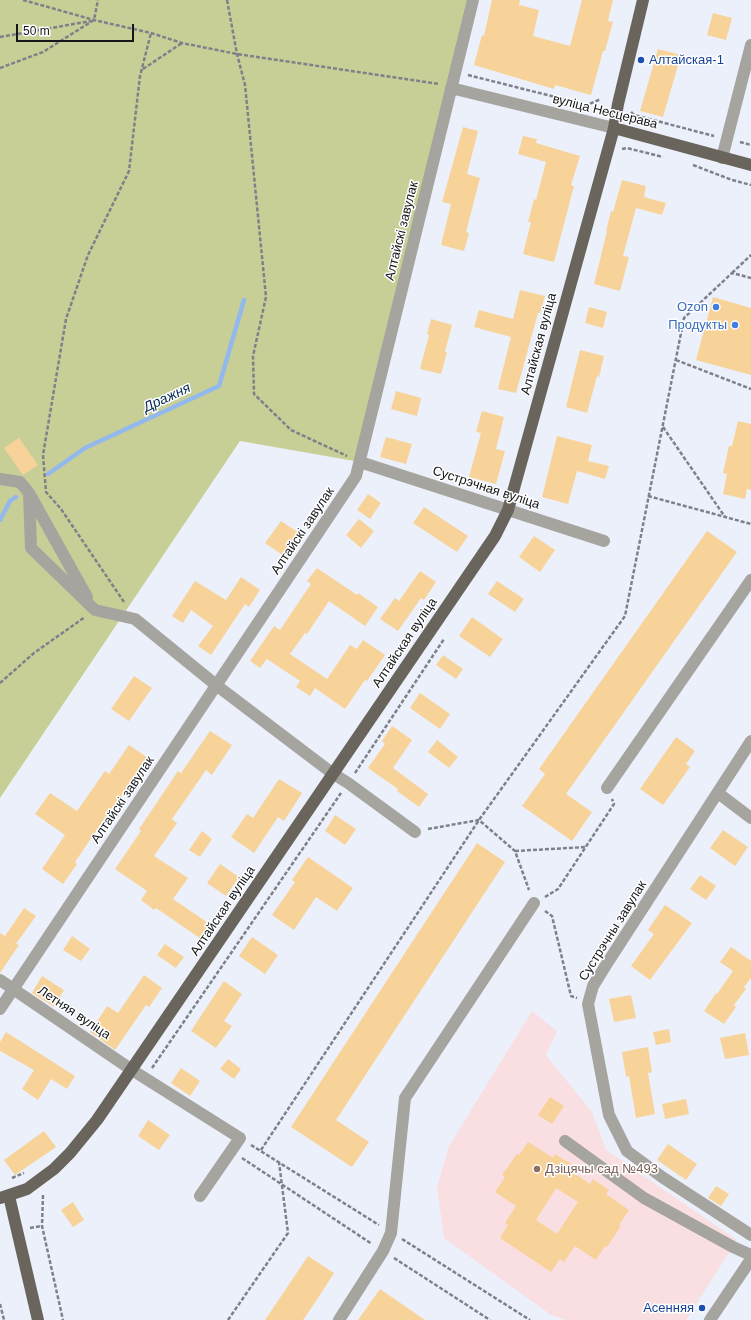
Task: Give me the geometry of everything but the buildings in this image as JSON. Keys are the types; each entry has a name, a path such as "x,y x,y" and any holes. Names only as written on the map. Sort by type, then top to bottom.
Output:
{"main road":[{"name":"Алтайская вуліца","path":"5,1197 27,1189 54,1169 70,1153 97,1120 495,536 508,510 614,128 618,104 644,0"},
{"name":"вуліца Несцерава","path":"614,128 751,165"},
{"path":"5,1197 38,1320"}],"street":[{"name":"Алтайскі завулак","path":"0,1009 356,476 473,0"},
{"path":"722,158 751,45"},
{"name":"вуліца Несцерава","path":"451,88 614,128"},
{"name":"Сустрэчная вуліца","path":"360,462 604,541"},
{"path":"0,479 20,482 29,493 95,610"},
{"path":"29,493 31,548 95,610 136,619 216,685 332,774 348,783 414,832"},
{"path":"607,788 751,580"},
{"name":"Сустрэчны завулак","path":"751,741 606,965 593,986 588,1004 609,1115 627,1151 662,1177 751,1235"},
{"path":"718,793 751,818"},
{"path":"339,1320 383,1251 391,1232 405,1098 534,903"},
{"name":"Летняя вуліца","path":"0,980 132,1070 240,1138"},
{"path":"200,1196 240,1138"},
{"path":"565,1141 644,1198 733,1247 751,1255"},
{"path":"710,1320 751,1259"}],"path":[{"path":"23,0 94,20 151,33 182,43 237,54 438,84 451,88"},
{"path":"0,68 43,52 94,20 98,0"},
{"path":"227,0 237,54 245,85 266,296 253,356 254,394 291,430 360,462"},
{"path":"0,37 94,20"},
{"path":"136,619 61,509 46,492 43,455 66,319 88,255 129,171 140,76 151,33"},
{"path":"142,69 182,43"},
{"path":"438,84 455,71 587,106 601,99"},
{"path":"634,115 751,145"},
{"path":"618,150 627,148 670,159"},
{"path":"691,164 732,180 751,185"},
{"path":"261,1150 479,820 624,616 684,318 751,255"},
{"path":"732,273 751,278"},
{"path":"676,360 751,389"},
{"path":"662,427 725,517"},
{"path":"648,496 751,524"},
{"path":"0,683 34,652 95,610"},
{"path":"479,820 515,851 534,903 558,889 614,804 607,788"},
{"path":"414,832 479,820"},
{"path":"515,851 586,847"},
{"path":"552,916 571,996"},
{"path":"240,1138 279,1161 530,1320"},
{"path":"231,1151 490,1320"},
{"path":"228,1320 288,1233 279,1161"},
{"path":"42,1226 63,1320"},
{"path":"0,1304 4,1320"}],"shaded area":[{"name":"Дзіцячы сад №493","path":"532,1011 557,1031 546,1055 592,1112 606,1150 737,1240 686,1320 566,1320 551,1315 444,1238 437,1187 449,1146"}],"green space":[{"path":"0,0 476,0 360,462 240,441 0,798"}],"waterway":[{"name":"Дражня","path":"48,474 85,448 219,386 244,300"},
{"name":"Дражня","path":"0,520 10,501 16,497"}],"place":[{"name":"Алтайская-1","path":"641,60"},
{"name":"Ozon","path":"716,307"},
{"name":"Продукты","path":"735,325"},
{"name":"Дзіцячы сад №493","path":"537,1169"},
{"name":"Асенняя","path":"702,1308"}]}
